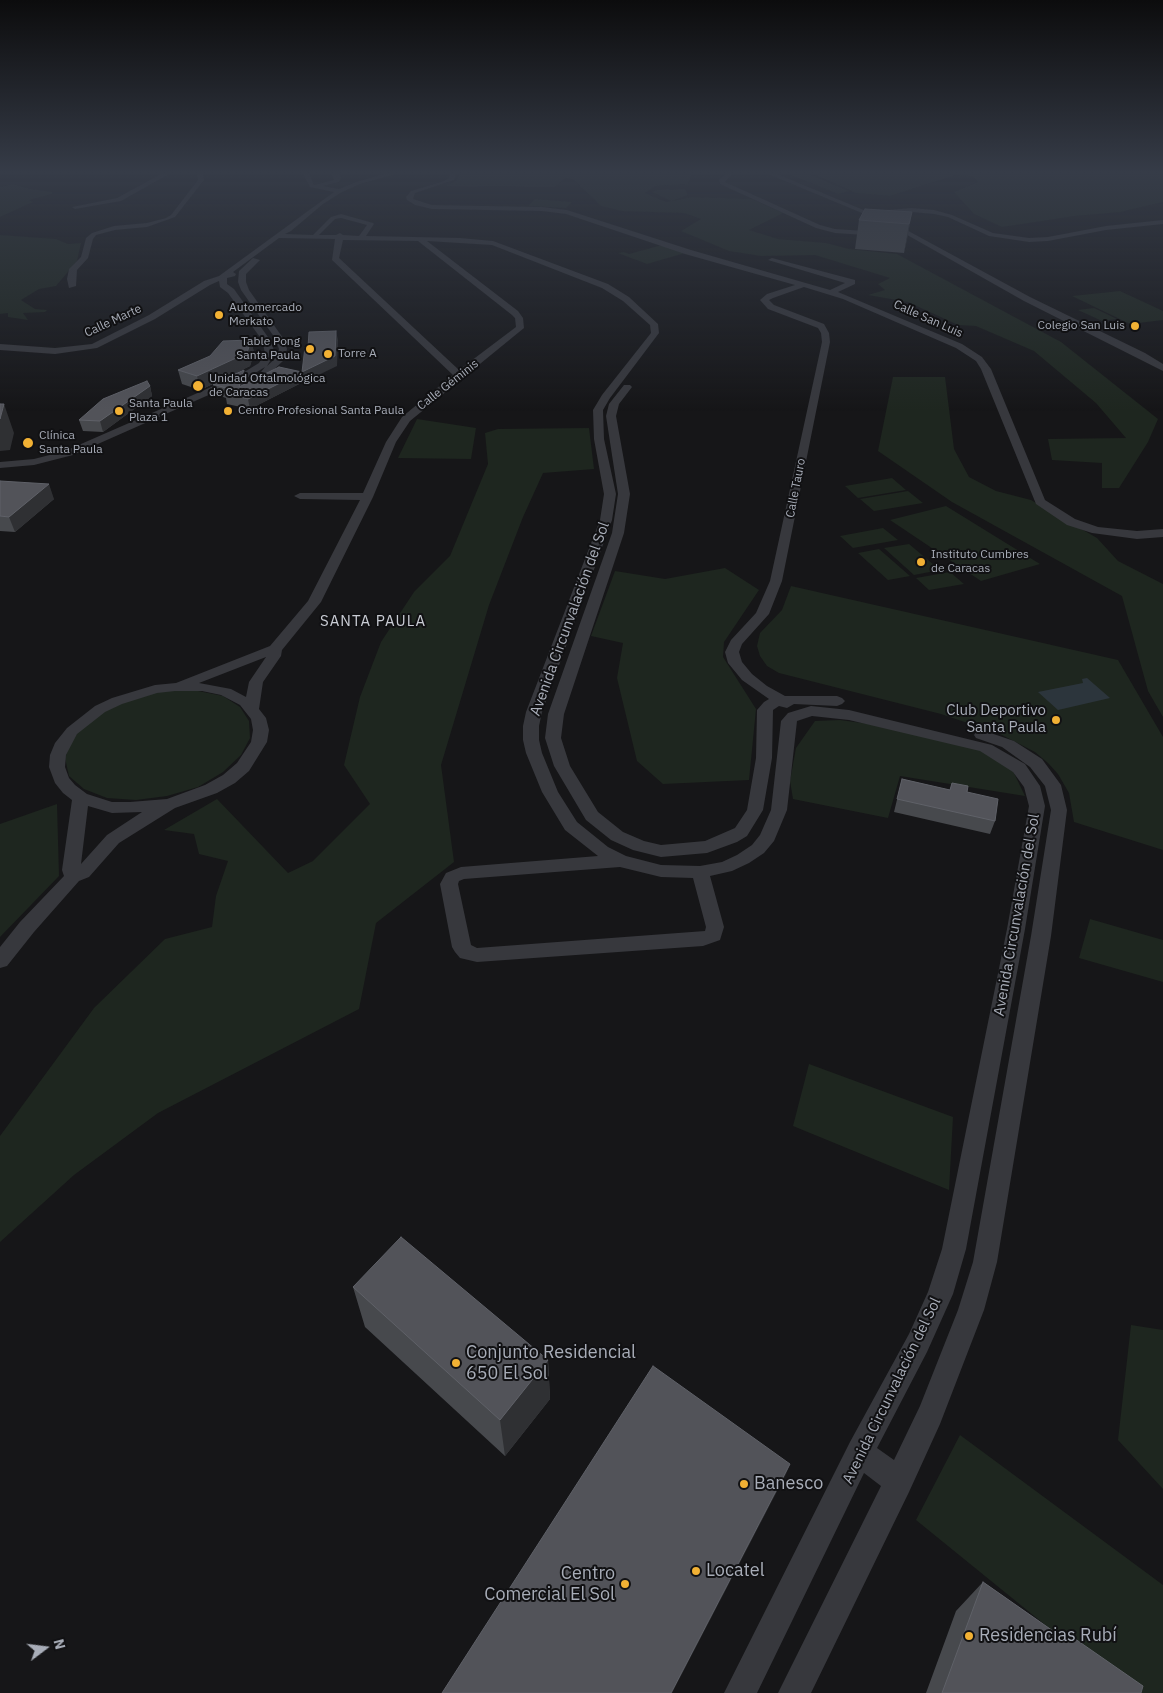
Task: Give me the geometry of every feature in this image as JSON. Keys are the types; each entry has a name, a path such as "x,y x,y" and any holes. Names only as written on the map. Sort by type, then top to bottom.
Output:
{"street":[{"path":"72,286 73,269 84,258 85,253"},
{"path":"0,465 34,462 69,453 244,376 263,364 270,353 266,340 223,280 259,253"},
{"path":"0,472 35,468 78,457 255,378 271,368 283,355 282,344 245,290 242,279 244,270 263,253"},
{"path":"336,253 335,258 458,374"},
{"name":"Calle Géminis","path":"252,708 256,682 274,656 275,649 314,602 367,498 391,442 406,419 458,374 493,350 520,328 518,318 437,253"},
{"name":"Avenida Circunvalación del Sol","path":"524,253 570,268 628,292 661,318 668,332 618,399 612,410 613,431 620,465 624,503 618,533 556,714 553,738 556,750 572,786 592,816 617,836 639,846 661,851 708,847 731,838 741,832 755,810 764,758 765,710 769,705 783,700 803,698 839,701 967,730 1008,744 1036,763 1053,785 1059,810 1041,936 985,1262 971,1310 930,1414 899,1482 794,1693"},
{"name":"Calle San Luis","path":"692,253 866,304 959,346 979,359 986,368 1040,502 1048,509 1072,522 1096,530 1137,535 1163,533"},
{"path":"944,253 1027,299 1142,355 1163,368"},
{"path":"954,253 1010,284 1163,359"},
{"path":"772,260 852,282 830,293"},
{"name":"Avenida Circunvalación del Sol","path":"570,268 618,293 650,320 656,329 636,359 605,397 598,410 599,439 610,494 606,520 534,712 531,726 531,740 540,771 571,826 602,851 621,861 661,871 700,872 726,867 758,849 768,837 778,810 789,720 800,713 823,711 836,712 986,748 1019,768 1032,786 1037,806 1016,929 954,1249 940,1294 918,1343 860,1452 740,1693"},
{"name":"Calle Marte","path":"0,347 55,351 94,346 152,317 199,288 223,280 242,279"},
{"name":"Calle Tauro","path":"800,713 747,677 735,663 732,652 736,643 762,614 776,581 826,342 825,333 821,326 771,307 764,300 770,296 804,285"},
{"path":"466,356 493,350"},
{"path":"433,351 452,356"},
{"path":"300,496 367,498"},
{"name":"Calle Géminis","path":"175,687 232,666 265,651 275,649"},
{"name":"Calle Géminis","path":"0,961 27,927 73,877 83,873 114,839 130,826 169,804 211,789 229,779 243,767 259,742 260,724 252,708 245,702 226,692 202,687 155,689 117,701 100,709 72,730 63,743 58,755 57,768 61,779 69,789 81,798 112,807 130,808 169,804"},
{"path":"73,877 71,870 81,798"},
{"path":"621,861 461,873 452,877 449,884 462,947 467,953 477,955 703,939 713,934 715,927 700,872"},
{"path":"860,1452 899,1482"}],"shaded area":[{"path":"0,253 79,253 77,261 56,286 39,289 21,300 35,309 47,310 45,312 23,313 28,320 8,317 8,313 0,314"},
{"path":"618,253 685,253 647,264"},
{"path":"742,253 897,254 1061,342 1158,419 1148,442 1119,488 1102,488 1102,463 1052,460 1048,439 1126,438 1096,403 1034,351 976,326 958,325 908,302 868,295 885,290 878,284 890,278 815,255 761,256"},
{"path":"1120,291 1163,311 1163,320 1130,324 1072,296"},
{"path":"1094,308 1117,319 1102,321 1078,310"},
{"path":"893,377 945,377 954,449 969,477 996,491 1031,500 1097,538 1118,561 1163,584 1163,717 1148,691 1122,596 952,502 878,451"},
{"path":"417,419 476,428 471,459 398,458"},
{"path":"589,428 594,469 543,473 523,517 489,605 441,765 454,862 376,923 359,1009 158,1113 74,1175 0,1242 0,1136 94,1008 165,939 212,927 216,896 228,861 199,854 194,834 164,830 217,799 288,873 313,861 370,804 344,765 360,697 381,642 414,592 450,556 488,464 485,433 498,429"},
{"path":"892,478 906,490 858,498 845,486"},
{"path":"908,491 923,503 874,511 860,499"},
{"path":"946,506 1040,564 981,581 890,520"},
{"path":"883,528 898,540 853,548 840,536"},
{"path":"909,544 940,570 914,575 884,548"},
{"path":"879,549 910,576 888,580 858,553"},
{"path":"725,568 759,590 724,642 723,657 756,709 749,780 663,784 637,761 617,678 623,643 591,636 615,571 665,579"},
{"path":"950,572 964,584 929,590 916,578"},
{"name":"Club Deportivo Santa Paula","path":"791,586 1118,660 1163,737 1163,850 1074,822 1069,793 1058,774 1035,752 1000,734 941,714 779,673 767,666 760,656 757,646 760,633 782,610"},
{"path":"1087,678 1110,698 1058,710 1038,692 1083,683 1082,679"},
{"path":"169,690 198,691 223,696 240,707 249,721 250,738 241,755 223,772 198,787 167,796 136,800 107,798 84,789 69,776 65,758 72,739 88,721 111,706 139,696"},
{"path":"840,720 884,726 990,752 1012,769 1025,796 900,776 888,818 793,799 790,781 796,748 815,721"},
{"path":"57,804 59,876 0,937 0,824"},
{"path":"1090,919 1163,940 1163,982 1079,958"},
{"path":"809,1064 953,1117 949,1190 793,1126"},
{"path":"1131,1325 1163,1330 1163,1489 1118,1440"},
{"path":"960,1435 1163,1585 1163,1693 1129,1693 916,1520"}],"building":[{"path":"336,331 335,356 302,372 305,347 308,347 309,332"},
{"path":"251,340 247,353 197,376 178,370 210,356 223,341"},
{"path":"279,367 302,372 248,399 225,393 232,390 213,384 244,370 239,387"},
{"path":"147,381 150,386 100,421 79,420 103,399"},
{"path":"0,404 4,404 0,419"},
{"path":"0,481 49,484 9,517 0,516"},
{"path":"902,779 950,790 952,783 968,786 967,792 998,799 995,821 897,799"},
{"path":"401,1237 548,1360 500,1420 353,1287"},
{"name":"Centro Comercial El Sol","path":"653,1366 790,1464 671,1693 442,1693"},
{"path":"983,1582 1066,1640 1068,1634 1143,1686 1141,1693 942,1693"}],"place":[{"name":"Automercado Merkato","path":"219,315"},
{"name":"Colegio San Luis","path":"1135,326"},
{"name":"Table Pong Santa Paula","path":"310,349"},
{"name":"Torre A","path":"328,354"},
{"name":"Unidad Oftalmológica de Caracas","path":"198,386"},
{"name":"Santa Paula Plaza 1","path":"119,411"},
{"name":"Centro Profesional Santa Paula","path":"228,411"},
{"name":"Clínica Santa Paula","path":"28,443"},
{"name":"Instituto Cumbres de Caracas","path":"921,562"},
{"name":"Club Deportivo Santa Paula","path":"1056,720"},
{"name":"Conjunto Residencial 650 El Sol","path":"456,1363"},
{"name":"Banesco","path":"744,1484"},
{"name":"Locatel","path":"696,1571"},
{"name":"Centro Comercial El Sol","path":"625,1584"},
{"name":"Residencias Rubí","path":"969,1636"}],"district":[{"name":"SANTA PAULA","path":"373,622"}]}
